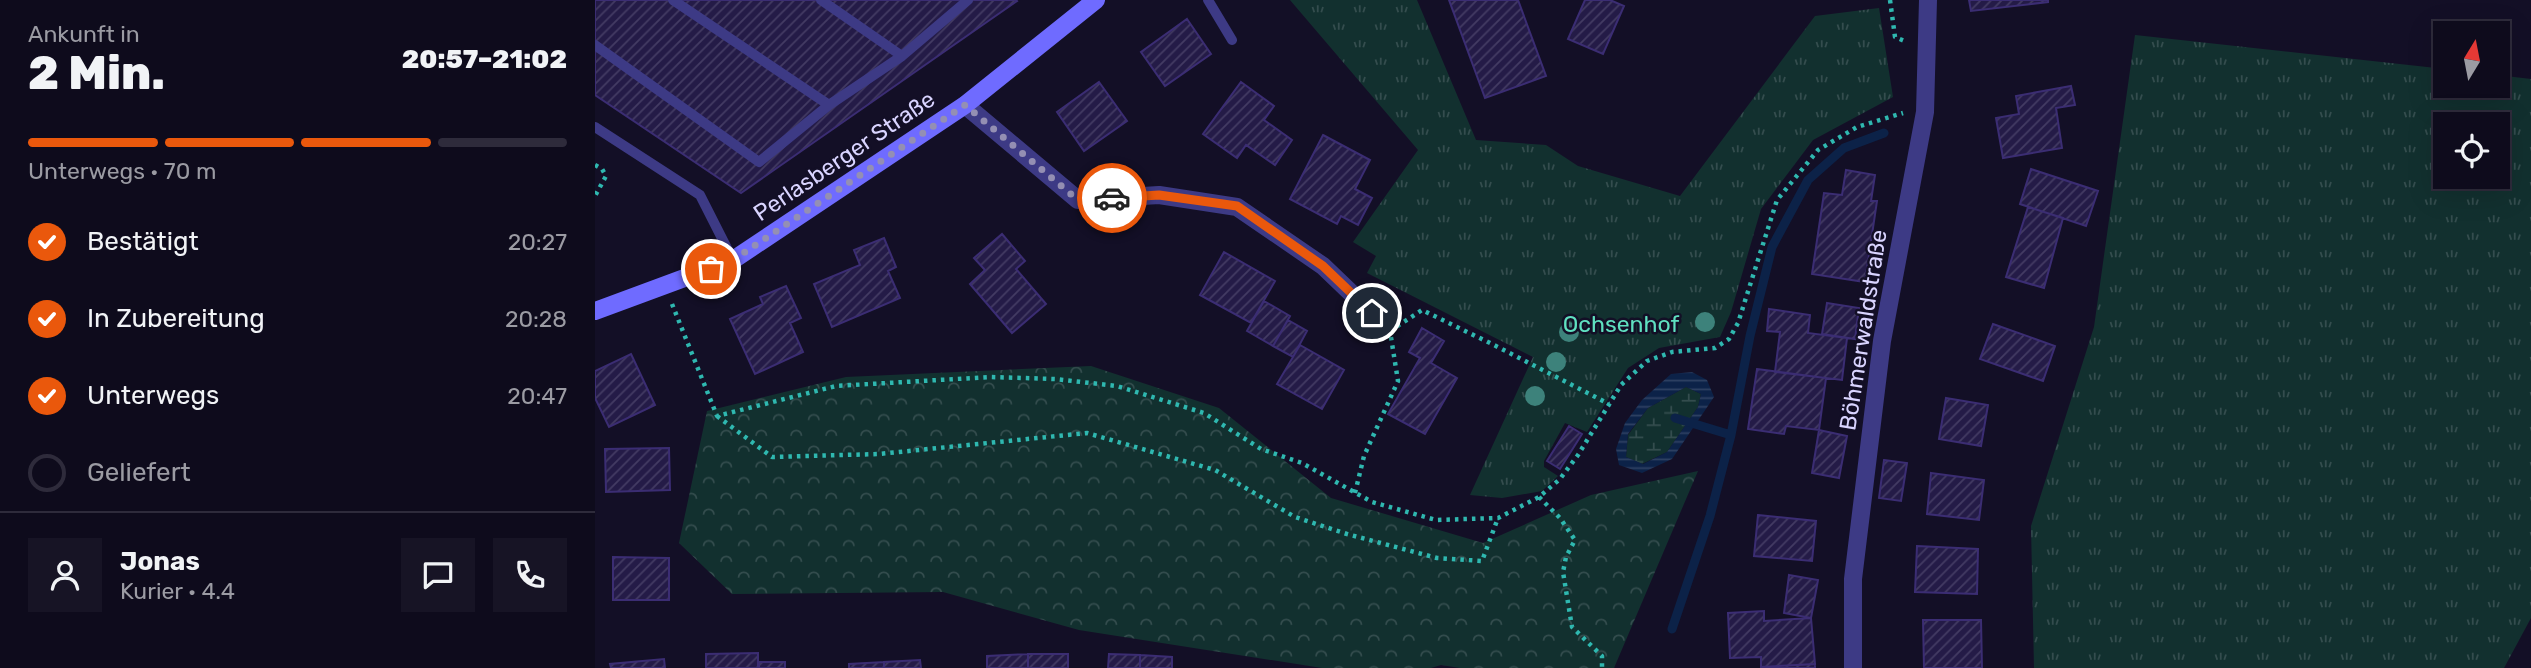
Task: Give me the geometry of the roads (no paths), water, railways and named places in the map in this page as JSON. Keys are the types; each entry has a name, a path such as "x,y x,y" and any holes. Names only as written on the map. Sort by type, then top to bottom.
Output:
{"street":[{"name":"Perlasberger Straße","path":"595,311 733,260 965,105 1096,0"},
{"name":"Böhmerwaldstraße","path":"1853,668 1853,579 1882,341 1925,112 1928,0"},
{"path":"965,105 1078,200 1159,195 1237,206 1323,266 1372,313"}],"lane":[{"path":"673,0 829,105"},
{"path":"821,0 902,55"},
{"path":"595,45 759,162 829,105 902,55 968,0"},
{"path":"1208,0 1232,40"},
{"path":"595,127 700,195 733,260"}],"water":[{"path":"1692,372 1707,380 1714,397 1672,459 1642,473 1619,465 1616,449 1625,423 1642,400 1671,374","holes":["1686,387 1701,394 1698,407 1667,452 1643,464 1626,457 1628,434 1648,408"]}],"waterway":[{"path":"1672,629 1710,516 1731,435 1750,336 1772,247 1808,180 1844,148 1884,133"},
{"path":"1675,418 1731,435"}],"park label":[{"name":"Ochsenhof","path":"1621,324"}]}
